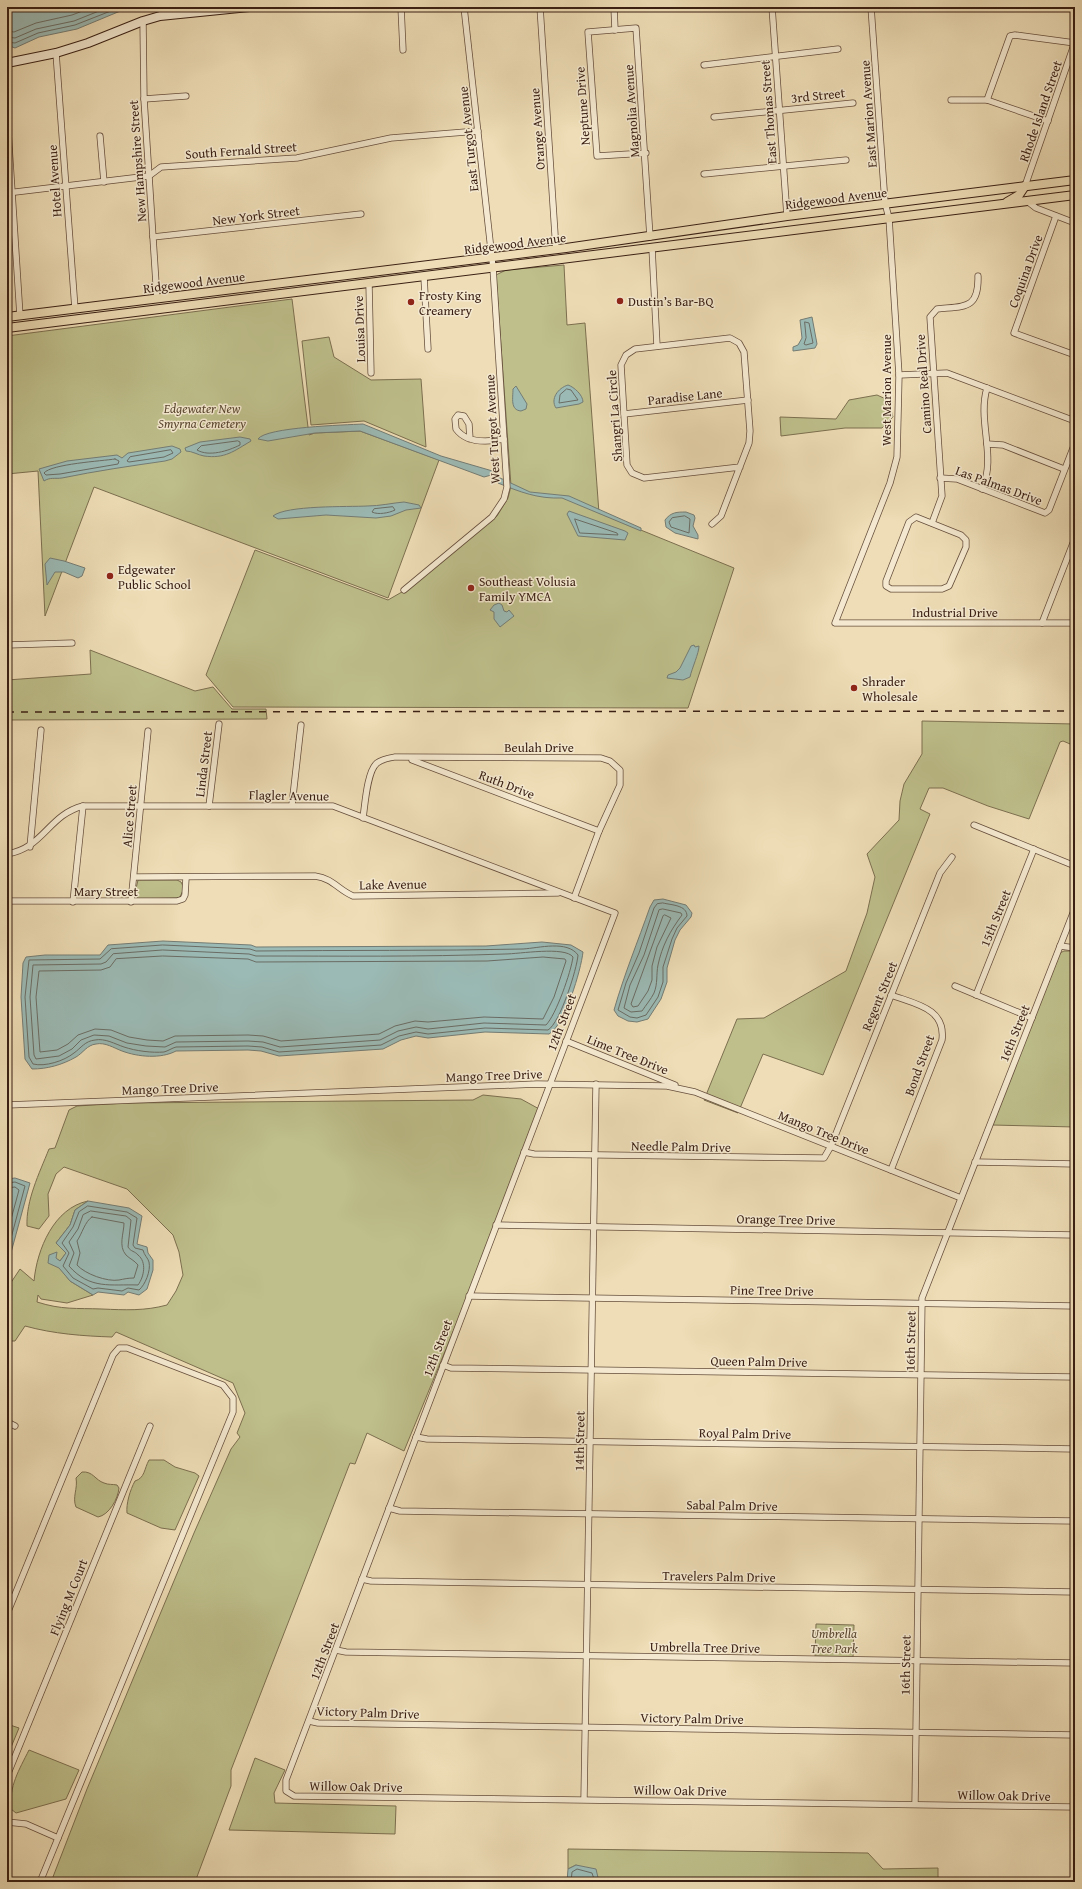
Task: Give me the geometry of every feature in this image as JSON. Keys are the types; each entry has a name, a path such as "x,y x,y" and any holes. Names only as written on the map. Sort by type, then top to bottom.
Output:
{"main road":[{"name":"Ridgewood Avenue","path":"7,317 556,250 787,216 1075,180"},
{"name":"Ridgewood Avenue","path":"1004,204 1019,195 1025,186"},
{"name":"Ridgewood Avenue","path":"7,328 1075,195"},
{"path":"652,248 652,245 656,241 687,235 691,231"},
{"path":"616,252 624,247 643,244 650,237"},
{"path":"369,284 371,279 376,276 415,271 428,265"},
{"path":"297,293 308,286 353,280 358,278 362,273"},
{"path":"167,308 174,301 230,294 240,289"},
{"path":"89,318 95,312 147,305 155,299"}],"street":[{"path":"7,63 88,43 142,21 160,16 249,7"},
{"path":"401,7 403,50"},
{"name":"East Turgot Avenue","path":"464,7 493,268"},
{"name":"Orange Avenue","path":"540,7 556,250"},
{"path":"614,7 615,30"},
{"name":"East Thomas Street","path":"772,7 787,216"},
{"name":"East Marion Avenue","path":"871,7 885,203 890,218"},
{"name":"New Hampshire Street","path":"142,21 144,99 153,238 155,299"},
{"name":"Magnolia Avenue","path":"615,30 636,28 646,153 650,237"},
{"name":"Neptune Drive","path":"615,30 588,32 596,156 646,153"},
{"path":"987,100 1010,36 1015,35 1075,43"},
{"name":"Rhode Island Street","path":"1025,186 1075,43"},
{"path":"704,65 838,49"},
{"name":"Hotel Avenue","path":"56,52 75,309"},
{"path":"144,99 186,96"},
{"path":"951,100 987,100 1048,121"},
{"name":"3rd Street","path":"714,118 853,103"},
{"path":"7,114 9,193 20,316"},
{"name":"South Fernald Street","path":"9,193 149,176 161,167 297,158 391,138 478,131"},
{"path":"100,136 104,182"},
{"path":"704,174 783,165 846,160"},
{"path":"1027,201 1036,208 1075,223"},
{"name":"New York Street","path":"153,238 361,214"},
{"name":"Coquina Drive","path":"1056,216 1014,332 1075,355"},
{"name":"West Marion Avenue","path":"835,623 893,472 897,457 900,376 890,218"},
{"path":"652,248 658,346 730,338 739,343 744,352 750,431 749,443 721,516 712,524"},
{"name":"West Turgot Avenue","path":"404,590 492,517 504,499 507,484 493,268"},
{"name":"Camino Real Drive","path":"932,523 941,503 930,317 937,309 968,305 974,301 978,288 978,276"},
{"path":"424,277 428,349"},
{"name":"Louisa Drive","path":"369,284 371,373"},
{"name":"Shangri La Circle","path":"658,346 635,349 626,355 621,366 627,465 632,473 639,477 740,467"},
{"path":"900,376 946,373 1075,421"},
{"path":"982,489 988,471 984,405 987,388"},
{"name":"Paradise Lane","path":"624,414 748,400"},
{"path":"470,439 488,442 504,439"},
{"name":"Las Palmas Drive","path":"940,478 952,478 1045,512 1049,510 1075,443"},
{"path":"987,444 1002,445 1064,469"},
{"path":"916,517 932,523 961,535 966,540 966,547 952,582 949,586 942,589 890,589 886,586 886,581 910,522 916,517"},
{"path":"1042,623 1075,538"},
{"name":"Industrial Drive","path":"835,623 1075,623"},
{"path":"7,644 72,643"},
{"name":"Linda Street","path":"209,806 219,724"},
{"path":"292,805 301,725"},
{"path":"30,847 41,730"},
{"name":"Alice Street","path":"131,902 148,731"},
{"name":"Beulah Drive","path":"362,818 373,768 383,759 395,757 601,758 610,760 620,770 620,785 599,831 574,898"},
{"name":"Ruth Drive","path":"408,758 599,831"},
{"path":"73,902 83,806"},
{"name":"Flagler Avenue","path":"7,854 16,853 30,847 62,814 70,809 83,806 333,806 615,913"},
{"path":"974,825 1075,866"},
{"name":"15th Street","path":"976,995 1034,850"},
{"name":"Regent Street","path":"831,1146 940,873 952,857"},
{"name":"Lake Avenue","path":"134,877 186,878 315,876 333,882 345,893 353,896 562,893"},
{"name":"Mary Street","path":"7,902 178,901 183,899 185,894 186,878"},
{"name":"16th Street","path":"915,1804 920,1375 922,1304 924,1291 1075,908"},
{"name":"12th Street","path":"286,1791 286,1780 615,913"},
{"path":"1060,946 1075,948"},
{"path":"955,986 1032,1018"},
{"name":"Bond Street","path":"891,995 933,1012 940,1020 943,1030 942,1040 891,1170"},
{"name":"Lime Tree Drive","path":"566,1041 682,1088"},
{"name":"Mango Tree Drive","path":"7,1104 549,1084 596,1084 682,1088 961,1198"},
{"name":"14th Street","path":"584,1799 596,1084"},
{"name":"Needle Palm Drive","path":"524,1152 534,1154 820,1159 827,1155 831,1146"},
{"path":"975,1162 1075,1164"},
{"name":"Orange Tree Drive","path":"496,1226 1075,1235"},
{"name":"Pine Tree Drive","path":"469,1296 1075,1306"},
{"path":"7,1614 113,1355 119,1348 128,1348 223,1385 233,1398 233,1412 40,1882"},
{"name":"Queen Palm Drive","path":"443,1366 451,1368 1075,1377"},
{"path":"7,1422 15,1426"},
{"name":"Flying M Court","path":"7,1776 150,1426"},
{"name":"Royal Palm Drive","path":"416,1437 427,1440 1075,1449"},
{"name":"Sabal Palm Drive","path":"389,1508 400,1511 1075,1521"},
{"name":"Travelers Palm Drive","path":"362,1579 371,1581 1075,1592"},
{"name":"Umbrella Tree Drive","path":"336,1650 346,1652 1075,1663"},
{"name":"Victory Palm Drive","path":"309,1721 318,1724 1075,1735"},
{"name":"Willow Oak Drive","path":"286,1791 294,1796 1075,1807"},
{"path":"7,1822 26,1824 58,1838"}],"green space":[{"path":"564,265 567,325 585,323 599,513 734,568 688,708 233,707 206,675 255,550 388,600 414,585 497,516 508,498 511,486 496,275 506,270"},
{"name":"Edgewater New Smyrna Cemetery","path":"292,299 309,435 315,433 360,431 439,460 388,598 94,487 45,616 38,471 7,474 7,336"},
{"path":"329,337 334,357 371,380 421,379 426,447 364,421 311,425 302,341"},
{"path":"877,395 888,400 893,417 882,428 845,428 781,436 780,417 836,419 849,400"},
{"path":"90,650 195,691 213,687 232,709 266,709 267,719 7,720 7,680 91,674"},
{"path":"922,721 1075,724 1075,746 1063,741 1060,742 1029,819 988,806 943,788 929,788 920,809 930,814 823,1075 763,1054 738,1113 704,1100 737,1019 764,1018 846,971 867,913 875,877 867,854 899,820 900,801 904,784 922,754"},
{"path":"138,880 177,880 181,882 184,888 180,897 177,898 138,899 135,893"},
{"path":"1064,951 1075,951 1075,1127 992,1125 1060,953"},
{"path":"483,1095 521,1099 541,1110 483,1259 404,1451 367,1433 355,1464 350,1463 231,1770 231,1786 195,1882 51,1882 87,1789 194,1533 231,1449 240,1437 237,1433 245,1413 233,1383 116,1332 112,1337 90,1336 58,1333 25,1326 15,1341 7,1341 7,1285 10,1284 20,1269 34,1281 39,1256 43,1243 49,1232 66,1212 76,1205 88,1201 75,1210 70,1225 56,1243 66,1253 60,1261 50,1255 70,1281 93,1295 67,1303 41,1299 38,1295 37,1302 62,1307 119,1310 159,1307 167,1305 176,1291 183,1275 179,1252 173,1235 127,1189 64,1167 56,1174 48,1194 49,1216 39,1229 27,1226 27,1216 34,1187 49,1149 55,1148 69,1110 77,1106 126,1103 473,1100"},
{"path":"149,1460 164,1460 175,1467 195,1473 199,1476 175,1530 161,1528 127,1513 128,1501 135,1481 143,1475"},
{"path":"82,1472 91,1474 101,1482 117,1485 119,1488 117,1497 112,1506 102,1516 98,1517 76,1507 76,1478"},
{"name":"Umbrella Tree Park","path":"816,1624 854,1625 853,1657 815,1656"},
{"path":"7,1724 19,1728 7,1757"},
{"path":"29,1750 79,1770 66,1799 16,1813 11,1809 13,1785"},
{"path":"255,1758 285,1770 274,1793 275,1803 396,1806 395,1834 229,1830"},
{"path":"568,1849 868,1853 883,1869 938,1868 938,1882 599,1882 599,1879 576,1865 568,1869"}],"water":[{"path":"7,7 130,7 77,29 39,37 15,48 7,45"},
{"path":"812,317 817,344 815,348 793,351 793,347 798,345 802,338 800,320"},
{"path":"568,385 578,392 583,399 583,402 556,408 554,401 556,394 564,386"},
{"path":"516,386 527,404 526,409 521,411 515,408 513,403 513,389"},
{"path":"363,424 441,456 496,472 498,477 530,492 569,496 641,528 641,531 562,498 537,496 498,483 495,474 484,477 360,431 315,433 268,441 258,439 264,435 290,429"},
{"path":"240,437 250,439 251,441 224,455 211,457 204,456 186,451 185,448 200,442"},
{"path":"172,446 180,449 181,452 172,459 165,461 44,481 39,469 67,461 117,455 122,458 128,453"},
{"path":"404,502 419,505 421,508 406,510 391,516 376,518 326,515 278,519 273,516 280,512 304,508 372,506"},
{"path":"569,511 625,531 628,533 625,540 578,536 567,514"},
{"path":"677,512 686,512 694,515 695,518 693,526 698,535 698,539 675,533 666,527 665,520 670,515"},
{"path":"50,558 85,568 82,576 78,578 64,572 55,572 47,585 45,564"},
{"path":"499,603 502,605 504,611 507,612 509,610 514,616 500,627 494,619 494,612 490,610 494,605"},
{"path":"694,645 695,647 699,646 699,649 690,677 683,680 667,678 668,675 676,672 680,668 691,646"},
{"path":"663,899 686,905 692,913 691,917 680,930 675,940 667,968 667,982 661,999 648,1019 637,1022 628,1021 618,1016 614,1010 650,907 654,900"},
{"path":"163,941 251,945 256,947 486,946 542,942 571,945 583,952 576,983 566,1009 555,1029 549,1034 485,1032 428,1038 416,1036 401,1040 383,1049 279,1056 261,1051 248,1050 176,1051 170,1054 157,1056 142,1056 99,1044 90,1046 71,1060 49,1067 32,1069 25,1059 21,997 23,963 26,957 45,955 100,955 108,945"},
{"path":"15,1178 30,1183 9,1260 7,1261 7,1179"},
{"path":"88,1201 129,1208 142,1216 137,1244 147,1247 148,1253 153,1260 153,1270 147,1289 139,1295 128,1292 124,1295 98,1292 93,1295 70,1281 59,1268 48,1263 49,1255 57,1252 56,1258 60,1261 66,1253 56,1243 70,1225 75,1210"},
{"path":"576,1865 596,1869 599,1882 567,1882 568,1869"}],"railway":[{"path":"7,712 1075,711"}],"place":[{"name":"Dustin’s Bar-BQ","path":"620,301"},
{"name":"Frosty King Creamery","path":"411,302"},
{"name":"Edgewater Public School","path":"110,576"},
{"name":"Southeast Volusia Family YMCA","path":"471,588"},
{"name":"Shrader Wholesale","path":"854,688"}]}
